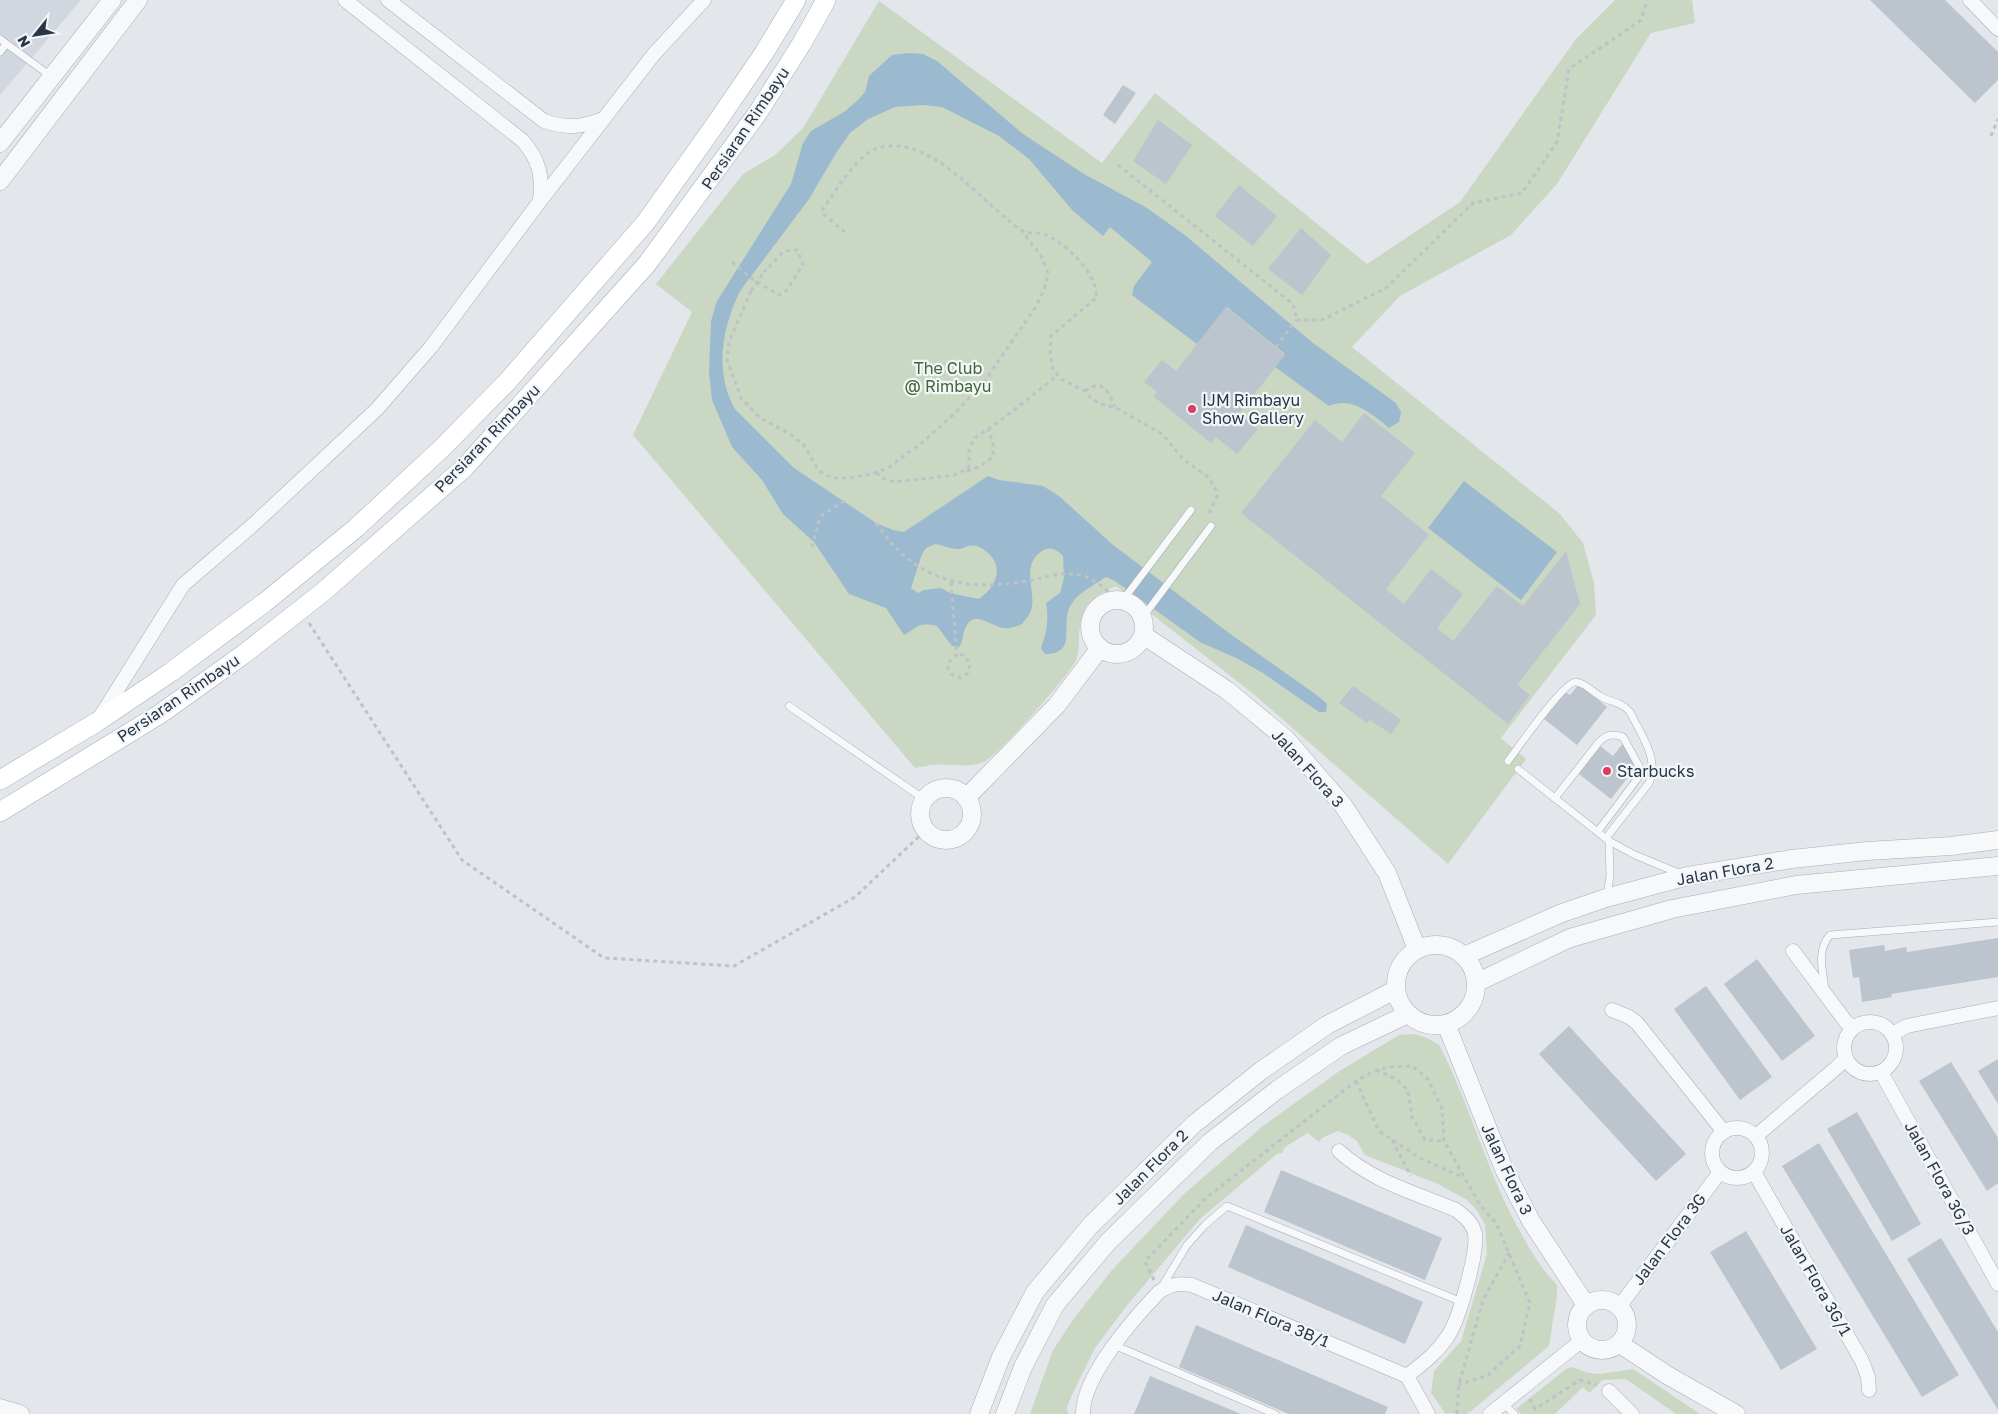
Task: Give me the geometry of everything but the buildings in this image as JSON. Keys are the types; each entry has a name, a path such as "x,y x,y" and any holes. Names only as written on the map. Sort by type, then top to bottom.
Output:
{"main road":[{"name":"Persiaran Rimbayu","path":"0,780 97,722 171,672 287,585 384,502 441,449 500,388 646,222 764,53 796,0"},
{"name":"Persiaran Rimbayu","path":"0,812 160,714 301,610 465,466 647,264 759,111 802,43 826,0"}],"street":[{"path":"0,143 112,0"},
{"path":"0,181 138,0"},
{"path":"345,0 524,141 532,152 541,173 540,201"},
{"path":"388,0 544,121 558,126 572,127 604,119"},
{"path":"97,722 183,585 255,523 377,409 431,347 540,201 654,54 704,0"},
{"path":"1970,0 1998,29"},
{"path":"1121,599 1132,604 1145,615 1143,635 1139,643 1125,653 1116,654 1100,648 1091,632 1090,623 1098,607 1106,602 1121,599"},
{"name":"Jalan Flora 3","path":"1143,635 1228,691 1286,739 1342,805 1387,873 1418,949"},
{"path":"966,798 1057,705 1100,648"},
{"path":"945,788 960,792 966,798 972,815 970,823 958,836 950,839 941,839 933,836 926,830 920,815 920,807 924,800 936,789 945,788"},
{"name":"Jalan Flora 2","path":"1464,956 1562,913 1606,898 1688,876 1801,858 1998,840"},
{"name":"Jalan Flora 2","path":"1476,983 1570,938 1672,909 1796,885 1869,877 1953,872 1998,866"},
{"path":"1430,945 1456,950 1464,956 1473,970 1476,983 1474,997 1468,1009 1459,1018 1446,1024 1426,1024 1408,1014 1400,1003 1395,990 1400,967 1408,956 1418,949 1430,945"},
{"path":"1793,951 1846,1022 1853,1027"},
{"name":"Jalan Flora 2","path":"979,1414 1000,1356 1035,1292 1090,1226 1194,1124 1262,1070 1328,1026 1395,990"},
{"path":"1892,1034 1907,1026 1998,1008"},
{"path":"1612,1010 1629,1017 1637,1023 1724,1132"},
{"name":"Jalan Flora 2","path":"1005,1414 1023,1367 1055,1305 1108,1242 1210,1142 1277,1090 1340,1046 1408,1014"},
{"path":"1870,1021 1883,1025 1892,1034 1896,1048 1895,1055 1892,1062 1881,1072 1874,1074 1860,1072 1849,1064 1844,1045 1848,1032 1853,1027 1870,1021"},
{"name":"Jalan Flora 3","path":"1446,1024 1504,1169 1531,1221 1586,1305"},
{"path":"1756,1136 1846,1058"},
{"name":"Jalan Flora 3G/3","path":"1881,1072 1998,1284"},
{"path":"1737,1128 1744,1129 1756,1136 1760,1143 1762,1158 1759,1166 1754,1172 1744,1178 1737,1179 1725,1176 1715,1166 1712,1151 1718,1137 1724,1132 1737,1128"},
{"path":"1339,1151 1352,1164 1367,1172 1456,1210 1467,1219 1474,1231 1476,1243 1462,1302 1449,1336 1435,1353 1407,1376 1428,1414"},
{"name":"Jalan Flora 3G","path":"1619,1307 1720,1172"},
{"name":"Jalan Flora 3G/1","path":"1754,1172 1862,1361 1868,1377 1869,1390"},
{"name":"Jalan Flora 3B/1","path":"1083,1414 1082,1404 1087,1390 1114,1345 1159,1292 1169,1285 1180,1283 1192,1285 1407,1376"},
{"path":"1607,1300 1614,1302 1619,1307 1626,1319 1627,1328 1625,1337 1620,1344 1613,1349 1604,1351 1587,1347 1581,1341 1576,1326 1577,1318 1586,1305 1593,1301 1607,1300"},
{"path":"1490,1414 1581,1341"},
{"path":"1620,1344 1666,1375 1736,1414"},
{"path":"1609,1391 1632,1414"},
{"path":"0,1408 20,1414"}],"lane":[{"path":"0,52 3,42 52,77"},
{"path":"1121,599 1190,510"},
{"path":"1145,615 1211,526"},
{"path":"1508,761 1564,688 1571,683 1576,682 1599,696 1620,702 1626,706 1654,765 1649,783 1607,839 1610,876 1606,898"},
{"path":"789,706 924,800"},
{"path":"1556,798 1598,742 1605,736 1612,734 1622,737 1640,768 1641,774 1598,831"},
{"path":"1518,769 1607,839 1635,855 1688,876"},
{"path":"1826,995 1821,952 1824,941 1830,935 1998,922"},
{"path":"1159,1292 1187,1244 1227,1206 1462,1302"},
{"path":"1114,1345 1275,1414"},
{"path":"1504,1404 1514,1414"}],"path":[{"path":"1296,320 1322,320 1386,288 1473,203 1522,193 1557,142 1568,69 1640,21 1648,0"},
{"path":"1990,136 1998,120"},
{"path":"734,263 754,280 779,295 787,290 803,264 797,250 784,251 764,272 751,291 728,342 727,360 741,398 760,418 790,434 803,444 819,471 833,478 850,478 876,472 888,468 924,440 954,414 984,382 1035,308 1044,290 1048,273 1042,256 1022,232 942,164 919,151 898,146 877,148 861,157 822,209 822,213 826,218 845,232"},
{"path":"1118,165 1293,304 1296,320 1276,347"},
{"path":"1022,232 1044,234 1063,245 1086,270 1094,283 1097,297 1051,336 1050,352 1053,369 1061,379 1085,391 1098,403 1116,408 1162,434 1184,460 1207,476 1215,487 1217,496 1204,521"},
{"path":"960,473 969,466 971,442 976,436 988,429 1058,375"},
{"path":"1085,391 1091,386 1099,386 1108,392 1116,408"},
{"path":"876,472 886,480 896,482 954,475 979,467 993,457 993,443 988,429"},
{"path":"812,547 816,527 823,514 846,500"},
{"path":"876,523 900,554 920,568 951,583 988,586 1033,580 1059,574 1075,574 1089,578 1121,599"},
{"path":"951,583 956,652 949,662 948,669 952,675 961,678 968,673 970,664 964,655 956,652"},
{"path":"301,610 462,860 604,958 734,966 855,897 926,830"},
{"path":"1159,1292 1145,1261 1206,1198 1356,1081 1376,1070 1412,1066 1428,1079 1442,1109 1444,1141 1480,1205 1496,1223 1530,1303 1520,1346 1487,1376 1459,1384"},
{"path":"1376,1070 1396,1079 1408,1090 1412,1117 1425,1140 1444,1141"},
{"path":"1356,1081 1380,1131 1420,1158 1465,1178"},
{"path":"1392,1140 1421,1195"},
{"path":"1457,1414 1459,1384 1483,1300 1509,1253"},
{"path":"1525,1387 1535,1409 1580,1380 1609,1391"}],"shaded area":[{"path":"0,0 81,0 0,95"}],"green space":[{"name":"The Club @ Rimbayu","path":"1615,0 1692,0 1695,23 1651,33 1557,184 1511,235 1400,296 1352,347 1560,514 1583,543 1594,583 1596,615 1501,738 1526,759 1448,864 1256,696 1116,586 1099,595 1084,611 1080,626 1078,654 1071,669 1033,714 992,756 978,764 929,765 915,768 633,435 692,312 656,284 743,174 775,155 803,128 879,1 1102,163 1155,93 1367,264 1460,202 1576,39"},
{"path":"1414,1034 1427,1038 1439,1045 1461,1092 1510,1212 1534,1255 1557,1285 1548,1347 1471,1411 1466,1414 1445,1413 1431,1393 1434,1371 1461,1341 1487,1254 1485,1225 1476,1209 1467,1200 1438,1184 1365,1155 1357,1141 1348,1135 1338,1131 1322,1138 1319,1142 1308,1133 1285,1147 1282,1153 1277,1154 1200,1219 1128,1304 1095,1348 1067,1407 1068,1414 1030,1414 1053,1350 1075,1317 1112,1270 1185,1193 1263,1126 1338,1072 1399,1035"},
{"path":"1572,1367 1589,1373 1600,1374 1633,1369 1700,1414 1676,1414 1626,1379 1603,1380 1589,1393 1583,1387 1555,1414 1521,1414 1516,1409 1566,1369"}],"water":[{"path":"923,54 937,61 1023,134 1084,174 1147,208 1186,236 1313,343 1396,403 1401,412 1399,422 1389,428 1376,417 1353,405 1345,403 1329,406 1275,367 1285,354 1227,307 1197,344 1132,295 1134,286 1152,262 1110,227 1103,236 1073,211 1029,159 999,136 942,107 924,105 895,107 868,119 850,133 809,199 740,291 729,320 723,350 724,380 728,395 735,409 794,468 876,523 893,530 904,532 988,476 999,480 1043,486 1059,496 1112,544 1229,633 1318,696 1327,704 1326,712 1319,712 1263,673 1236,658 1200,642 1115,581 1106,577 1075,599 1068,611 1065,643 1062,649 1056,653 1045,654 1041,648 1047,626 1046,603 1060,593 1064,578 1063,556 1053,549 1042,551 1032,563 1030,577 1032,607 1022,624 1012,628 1005,628 998,627 984,620 975,619 965,628 959,647 952,646 937,626 922,625 904,635 886,608 849,594 814,542 783,514 762,480 732,447 712,400 709,372 711,321 717,301 791,184 803,143 811,131 844,112 858,100 865,92 869,76 892,55","holes":["935,544 958,549 971,546 982,548 994,560 996,566 996,578 989,590 979,599 950,593 941,588 924,590 918,593 911,588 922,554 926,548"]},
{"path":"1464,481 1557,552 1521,600 1428,528"}],"place":[{"name":"IJM Rimbayu Show Gallery","path":"1192,409"},
{"name":"Starbucks","path":"1607,771"}]}
